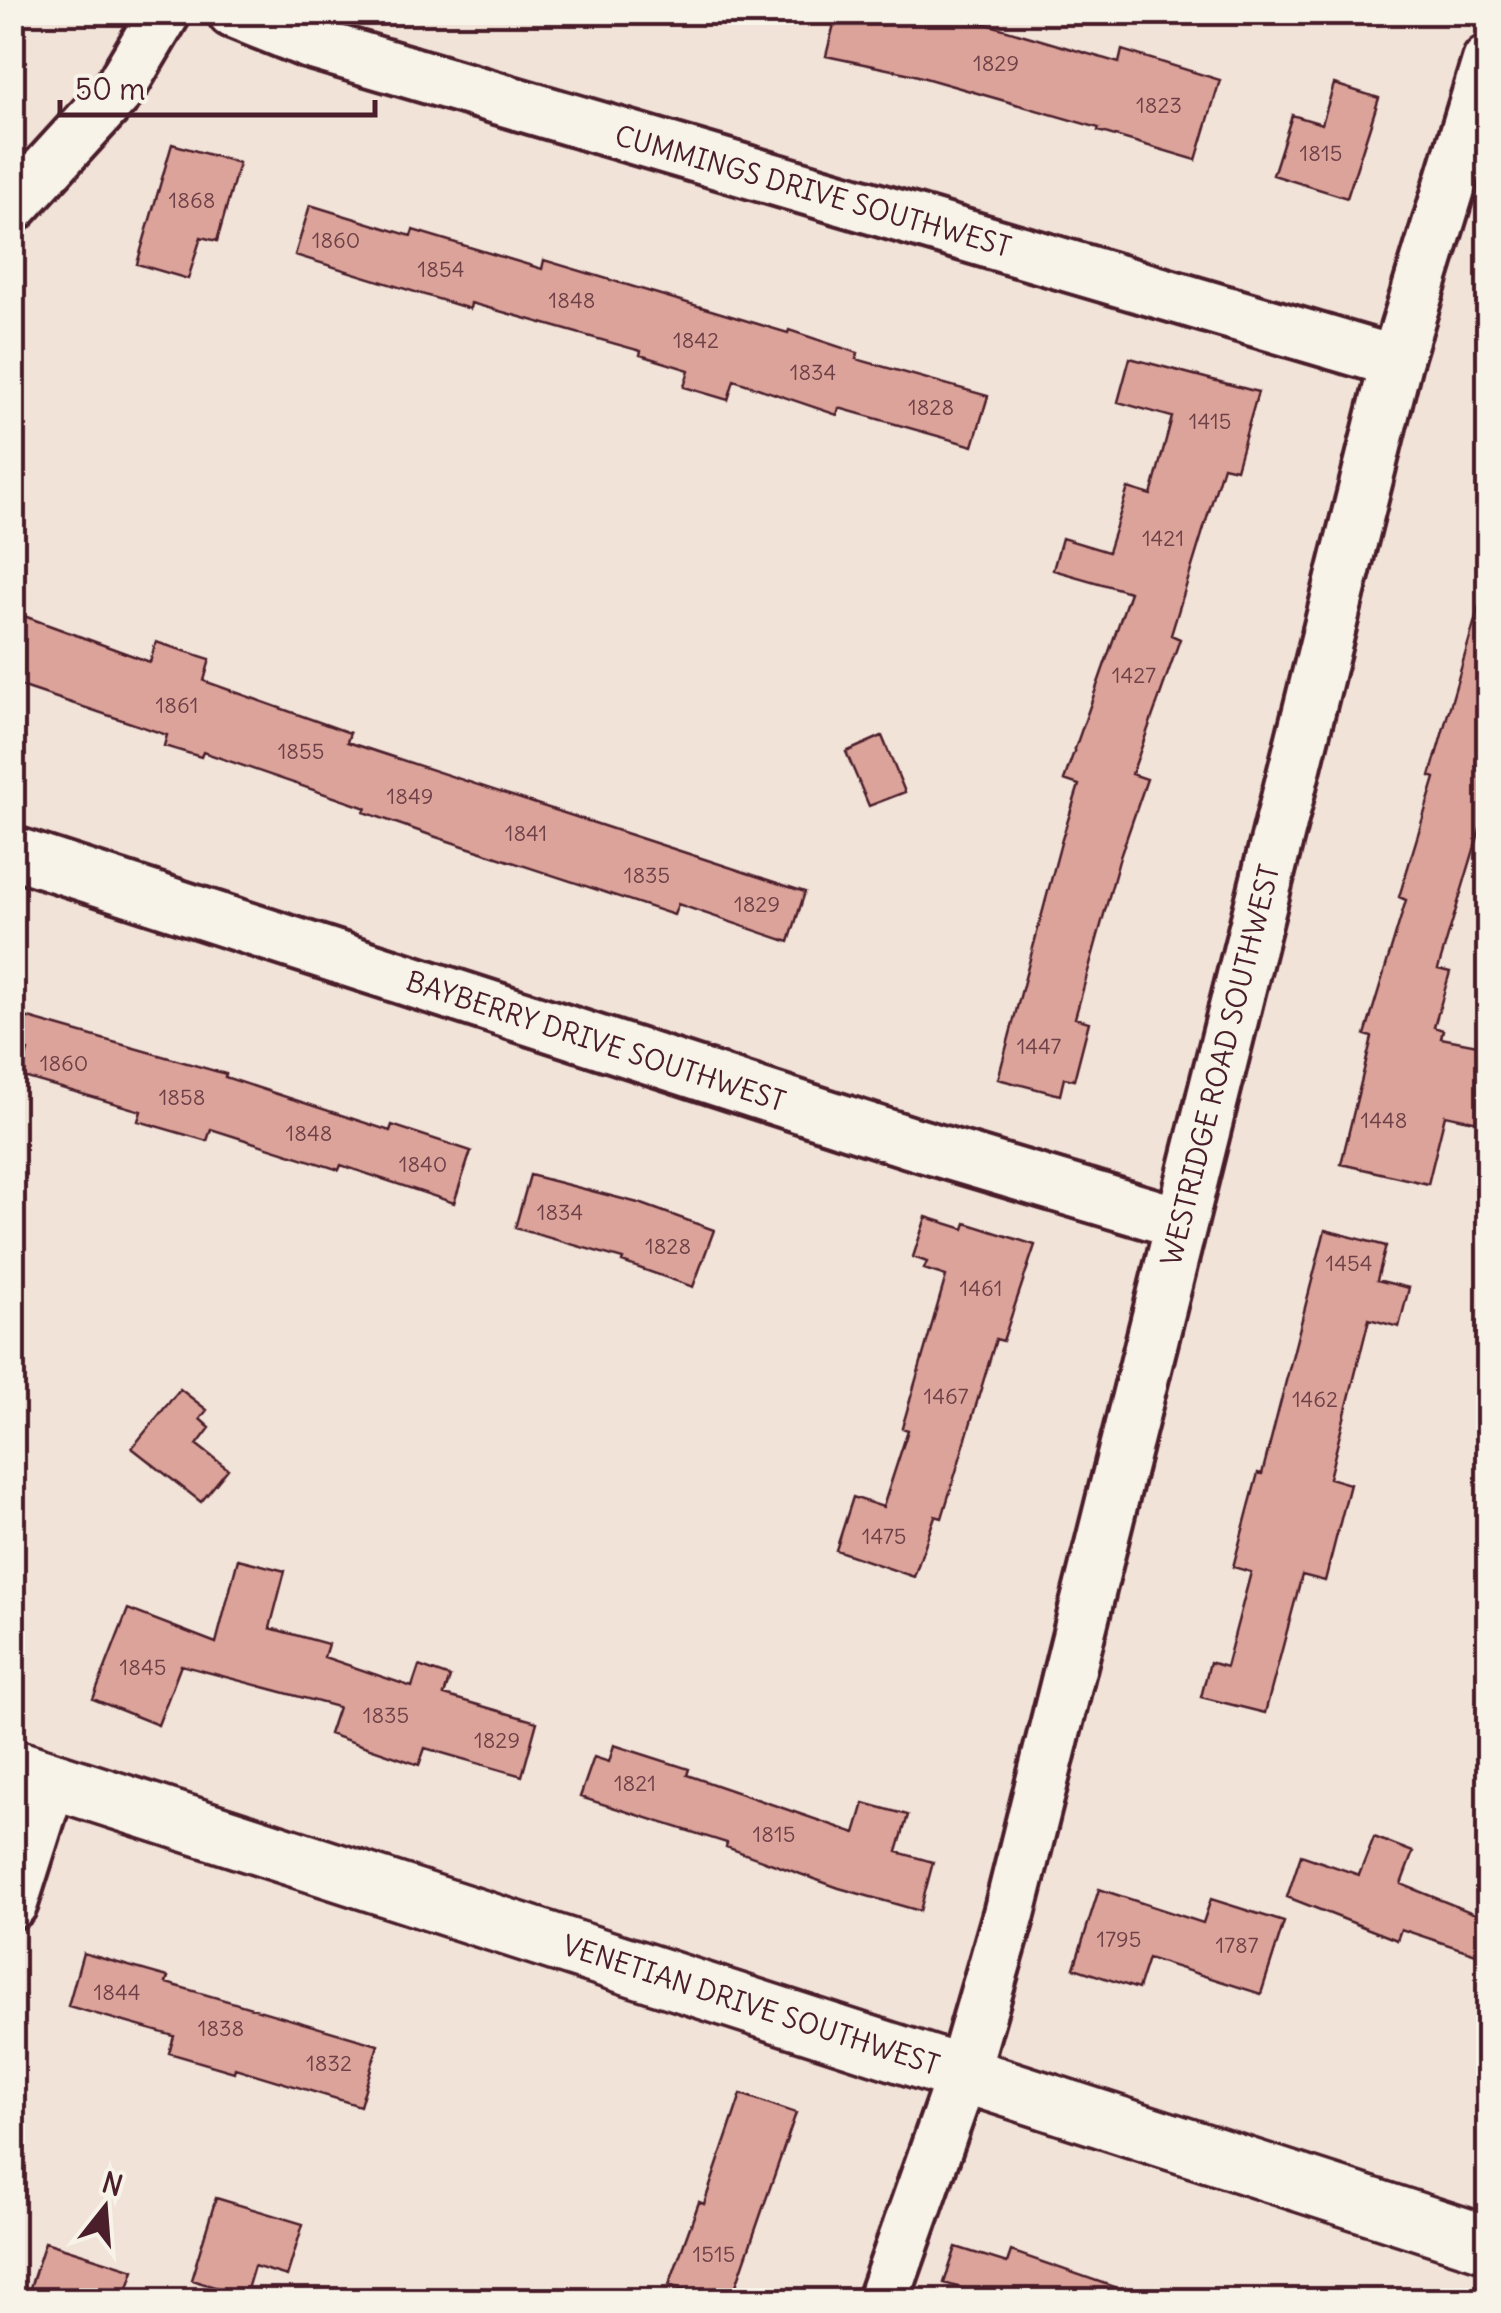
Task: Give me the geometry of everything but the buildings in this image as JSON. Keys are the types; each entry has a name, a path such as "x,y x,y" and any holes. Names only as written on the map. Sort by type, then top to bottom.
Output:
{"street":[{"path":"12,207 118,90 165,12"},
{"name":"CUMMINGS DRIVE SOUTHWEST","path":"233,12 310,43 1396,362"},
{"name":"WESTRIDGE ROAD SOUTHWEST","path":"884,2300 962,2073 1010,1914 1396,362 1488,60"},
{"name":"BAYBERRY DRIVE SOUTHWEST","path":"12,852 909,1142 1181,1223"},
{"path":"12,1903 32,1773"},
{"name":"VENETIAN DRIVE SOUTHWEST","path":"32,1773 1488,2244"}]}
